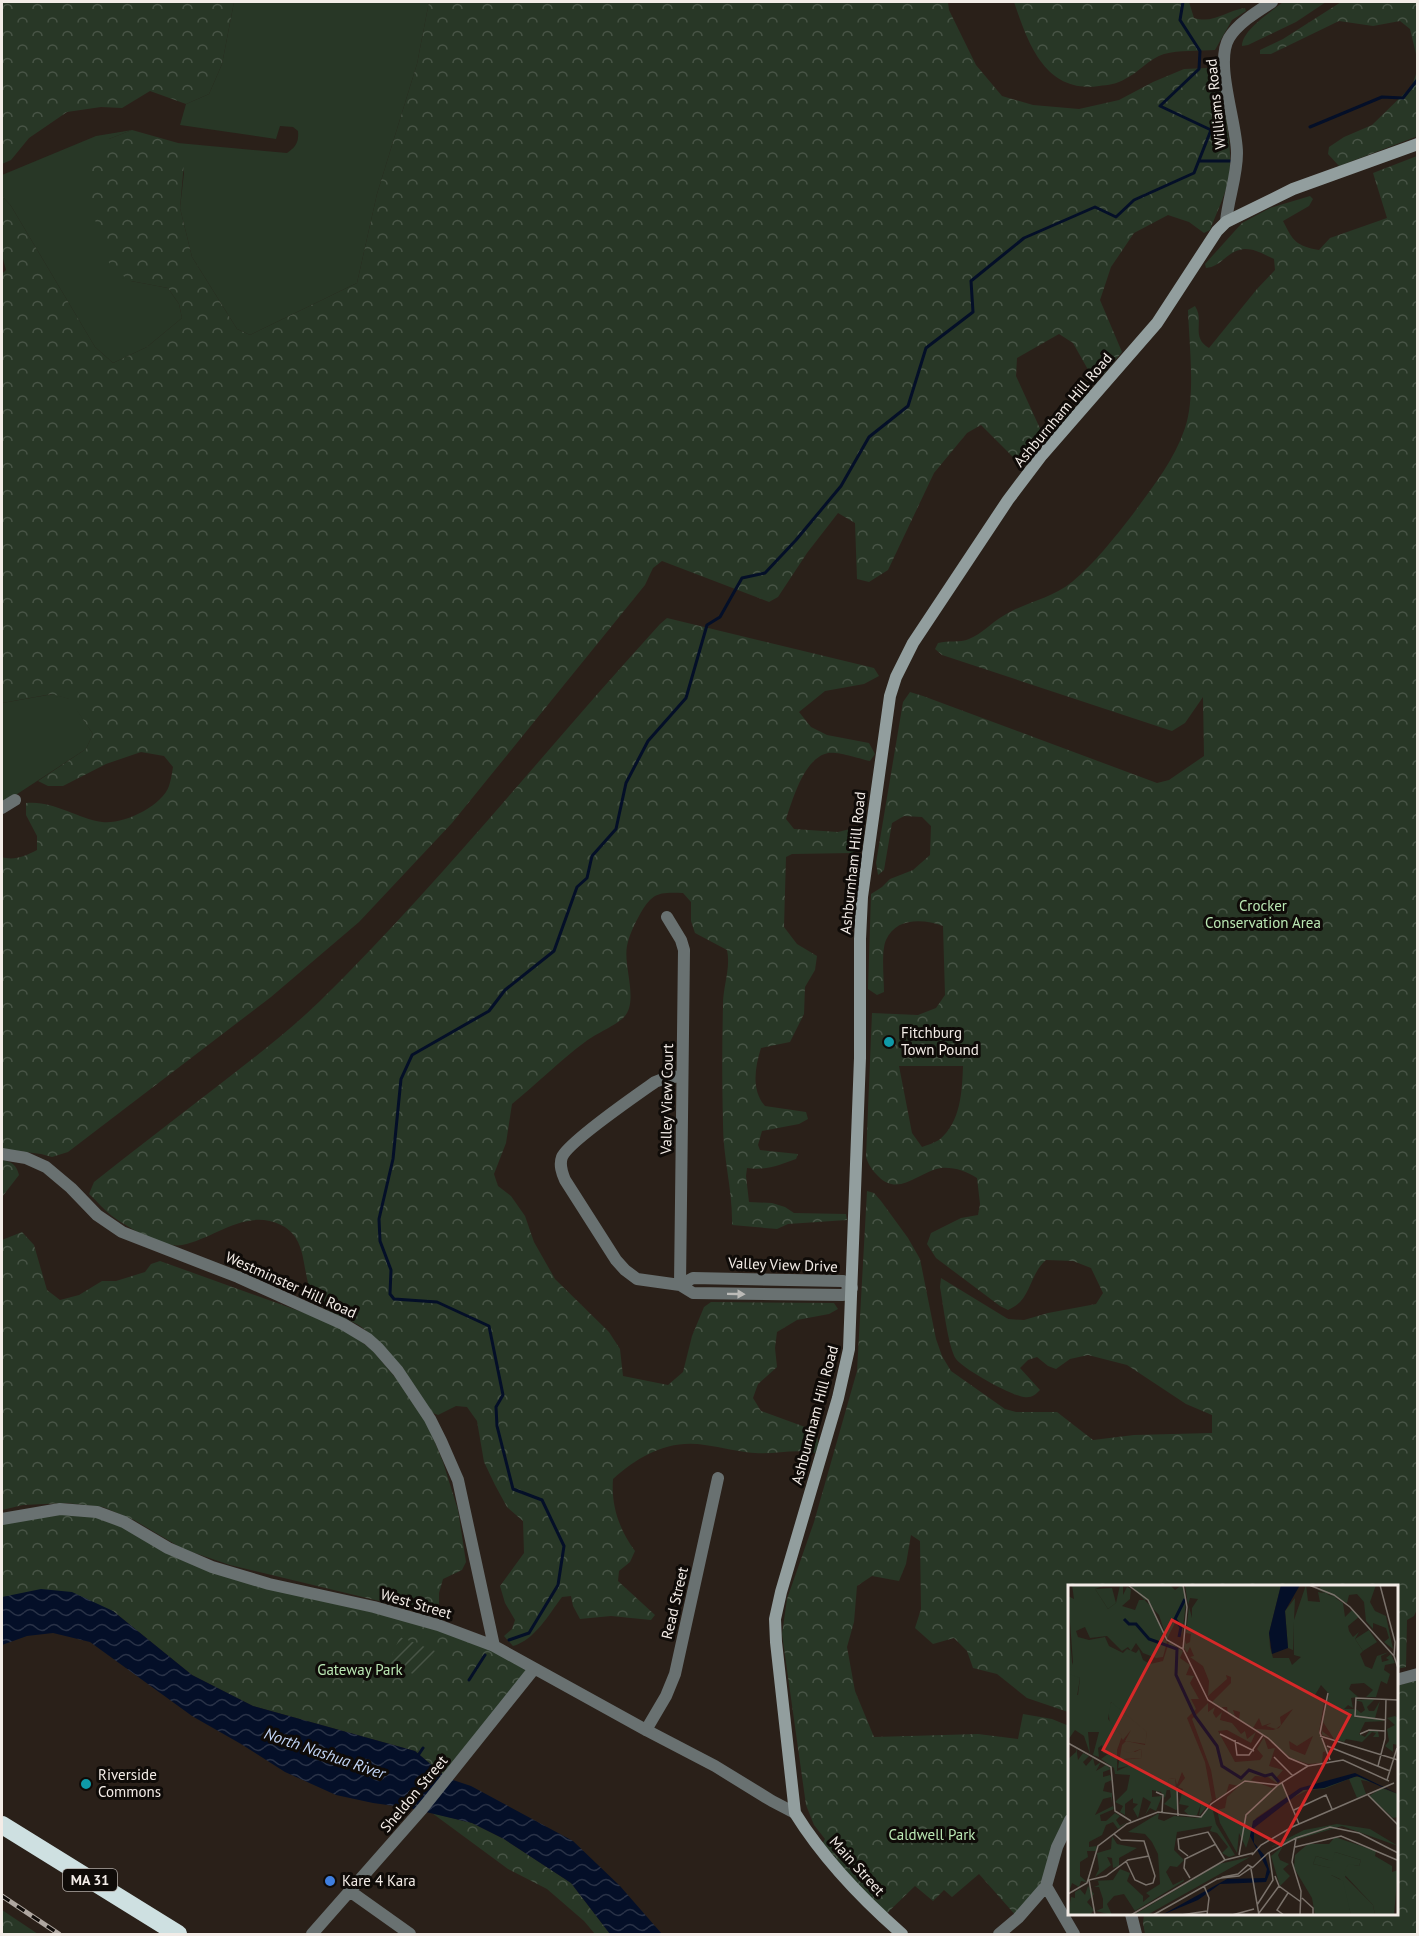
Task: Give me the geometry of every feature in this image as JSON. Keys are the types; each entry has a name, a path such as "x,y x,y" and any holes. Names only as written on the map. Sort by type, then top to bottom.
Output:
{"highway":[{"name":"MA 31","path":"2,1825 178,1935"}],"street":[{"name":"Williams Road","path":"1226,222 1227,208 1233,192 1237,152 1228,99 1225,50 1229,38 1272,2"},
{"name":"Ashburnham Hill Road","path":"795,1813 776,1655 776,1619 781,1592 846,1369 850,1337 860,1058 862,897 886,715 896,677 913,643 1008,500 1057,437 1157,323 1217,231 1226,222 1293,189 1418,144"},
{"path":"2,808 15,800"},
{"name":"Valley View Court","path":"667,917 681,940 684,950 680,1285"},
{"name":"Valley View Drive","path":"682,1076 655,1082 575,1142 564,1154 561,1162 565,1180 621,1266 629,1274 643,1281 680,1285 693,1293 843,1295 852,1288"},
{"name":"Westminster Hill Road","path":"2,1154 26,1158 46,1167 71,1188 97,1215 122,1232 230,1274 356,1331 378,1348 398,1371 430,1419 458,1480 494,1646"},
{"name":"Read Street","path":"646,1730 666,1696 675,1674 718,1478"},
{"name":"West Street","path":"2,1519 60,1509 97,1512 124,1522 168,1548 212,1567 268,1584 374,1607 438,1625 494,1646 715,1766 795,1813"},
{"name":"Sheldon Street","path":"312,1935 422,1809 534,1669"},
{"path":"1398,1679 1418,1674"},
{"name":"Main Street","path":"795,1813 810,1835 845,1876 902,1935"},
{"path":"999,1935 1018,1918 1046,1886 1057,1847 1068,1824"},
{"path":"1046,1886 1074,1935"},
{"path":"351,1892 410,1935"},
{"path":"1131,1915 1136,1935"}],"green space":[{"path":"2,2 234,2 222,64 209,94 186,104 150,91 122,108 101,107 67,112 29,138 11,160 2,164"},
{"path":"234,2 429,2 417,64 377,194 357,283 250,335 237,329 192,257 180,208 184,173 178,143 287,153 297,141 298,131 293,127 280,126 276,139 180,125 186,104 209,94 222,64"},
{"path":"429,2 948,2 949,10 976,65 1002,96 1033,105 1079,109 1119,100 1184,69 1208,68 1217,72 1229,141 1228,182 1210,230 1204,233 1189,222 1168,215 1134,233 1111,267 1100,300 1122,352 1101,377 1091,375 1073,343 1059,334 1017,358 1016,376 1043,435 1025,458 1018,462 981,425 967,433 934,473 888,570 869,582 857,579 855,523 838,513 807,553 778,597 769,602 662,561 653,568 645,585 452,823 359,922 271,997 68,1152 52,1157 2,1149 2,857 15,858 37,850 37,836 26,815 26,803 46,804 102,822 120,820 141,813 159,800 169,786 173,767 164,756 141,752 106,764 63,786 48,786 38,781 86,749 93,734 69,699 52,694 2,703 2,274 6,270 2,255 2,196 11,206 95,347 113,363 147,347 182,318 179,304 168,288 131,281 111,268 97,231 89,179 91,158 109,139 132,130 178,143 185,151 180,208 192,257 237,329 250,335 357,283 377,194 417,64"},
{"path":"1014,2 1189,2 1194,18 1201,19 1214,18 1245,8 1246,11 1232,20 1215,50 1164,54 1119,82 1109,85 1080,86 1065,82 1052,74 1042,62 1026,34"},
{"path":"1283,2 1326,2 1296,22 1242,46 1243,40 1252,28"},
{"path":"1341,2 1417,2 1418,136 1339,166 1328,154 1329,147 1344,137 1372,125 1412,86 1416,74 1416,54 1410,29 1400,21 1373,26 1339,21 1271,54 1260,54 1260,50 1283,39"},
{"path":"132,130 109,139 131,281 168,288 179,304 182,318 147,347 113,363 95,347 11,206 2,196 2,175 96,136"},
{"path":"1417,156 1418,1607 1414,1616 1407,1620 1406,1667 1398,1669 1398,1585 1068,1585 1068,1712 1027,1698 997,1674 973,1668 967,1651 954,1638 933,1644 915,1628 921,1609 920,1541 911,1535 906,1564 899,1581 872,1576 857,1586 854,1622 847,1647 855,1691 874,1737 978,1734 1018,1739 1023,1714 1052,1719 1068,1726 1068,1823 1046,1886 1018,1918 979,1874 952,1897 944,1890 933,1901 915,1886 883,1917 820,1848 825,1839 814,1825 806,1805 782,1634 787,1599 814,1522 857,1371 867,1191 874,1193 881,1201 920,1259 936,1339 951,1371 1005,1409 1016,1412 1057,1412 1093,1440 1134,1435 1212,1433 1212,1415 1186,1404 1127,1365 1088,1355 1070,1359 1056,1369 1037,1357 1028,1360 1020,1368 1040,1390 1033,1396 1027,1397 999,1387 960,1363 953,1353 948,1335 940,1287 941,1278 1008,1319 1024,1320 1096,1304 1103,1293 1091,1268 1073,1261 1046,1260 1040,1266 1026,1294 1016,1306 1008,1310 1000,1306 936,1258 927,1244 931,1233 961,1218 978,1215 980,1204 977,1178 960,1170 941,1168 902,1184 894,1184 879,1177 867,1160 872,1013 918,1015 936,1008 945,995 943,926 919,921 896,927 891,933 886,940 884,951 884,992 877,995 868,989 871,894 890,879 913,870 930,855 931,826 922,817 904,816 892,823 884,870 878,875 876,863 903,702 910,692 923,696 1157,783 1169,780 1204,756 1203,697 1185,723 1172,731 942,655 935,649 938,643 962,641 974,637 1011,611 1064,588 1089,567 1133,514 1162,473 1185,428 1190,401 1191,370 1188,310 1195,306 1199,317 1200,339 1209,348 1275,270 1274,259 1248,249 1237,251 1216,265 1206,268 1205,264 1242,223 1270,208 1310,196 1313,199 1309,206 1283,221 1296,242 1319,250 1330,238 1387,218 1373,173","holes":["899,1066 963,1066 961,1096 956,1116 946,1133 939,1140 922,1147 912,1133"]},
{"path":"667,618 874,668 879,676 864,684 825,691 799,712 811,727 827,735 869,743 875,754 870,761 837,753 820,756 812,763 801,780 786,819 794,829 838,832 858,827 860,841 853,853 792,854 786,857 784,927 797,944 817,956 815,970 805,987 804,1014 790,1042 761,1048 756,1070 756,1086 765,1106 806,1112 808,1119 799,1124 762,1131 758,1145 760,1150 798,1154 796,1159 778,1165 760,1169 747,1168 746,1176 749,1202 772,1203 794,1213 846,1214 847,1220 788,1224 777,1229 732,1225 723,1137 722,1050 727,950 695,933 691,921 691,902 683,893 667,893 652,898 634,927 626,954 630,1002 624,1017 575,1049 512,1104 506,1143 494,1174 498,1186 511,1196 525,1216 534,1242 555,1279 609,1332 620,1349 623,1376 668,1385 683,1372 692,1336 704,1307 711,1302 834,1303 838,1309 829,1314 797,1320 777,1332 775,1348 777,1367 758,1384 753,1398 761,1411 816,1431 819,1445 815,1453 799,1451 763,1453 742,1452 705,1445 679,1445 655,1451 633,1463 613,1479 613,1499 617,1517 635,1551 630,1562 619,1571 618,1581 655,1615 651,1620 611,1616 580,1619 571,1596 562,1597 535,1632 513,1646 504,1636 512,1629 515,1620 505,1603 500,1586 524,1553 523,1521 507,1507 495,1485 484,1462 477,1421 467,1407 456,1406 438,1415 433,1413 400,1367 371,1335 360,1326 323,1307 310,1288 296,1239 281,1225 255,1220 231,1226 182,1245 166,1244 127,1226 109,1214 89,1194 94,1182 269,1046 320,1001 408,909"},
{"path":"53,694 70,699 93,734 86,749 2,804 2,703"},
{"path":"2,1160 13,1164 19,1175 2,1197"},
{"path":"22,1232 34,1245 47,1290 60,1300 79,1295 102,1281 116,1281 145,1272 151,1264 160,1261 316,1317 352,1334 373,1351 405,1389 427,1423 443,1462 458,1510 466,1562 462,1570 443,1579 439,1593 439,1607 429,1613 230,1565 183,1549 134,1520 103,1507 66,1503 23,1505 2,1510 2,1240"},
{"name":"Gateway Park","path":"97,1512 212,1567 438,1625 534,1669 447,1778 415,1751 253,1706 192,1675 113,1611 2,1597 2,1519"},
{"path":"400,1637 435,1651 424,1674 420,1677 392,1665 390,1660"},
{"path":"1417,1680 1417,1934 1145,1934 1144,1915 1398,1915 1398,1686"},
{"path":"432,1813 472,1823 504,1839 571,1883 610,1934 595,1934 584,1921 547,1889 508,1869"},
{"path":"2,1910 38,1934 2,1934"}],"water":[{"name":"North Nashua River","path":"41,1589 72,1592 113,1611 192,1675 253,1706 415,1751 447,1778 471,1786 573,1841 620,1886 662,1934 610,1934 571,1883 504,1839 472,1823 409,1808 336,1795 285,1772 192,1716 90,1642 53,1633 27,1636 2,1645 2,1597"}],"waterway":[{"path":"509,1640 529,1633 558,1585 564,1546 542,1500 513,1489 497,1426 496,1407 503,1395 489,1326 437,1302 394,1299 390,1294 391,1270 380,1241 379,1219 393,1159 401,1079 412,1055 489,1011 505,990 554,951 577,887 587,878 592,856 616,829 626,783 648,741 686,698 707,625 720,617 742,578 765,573 796,540 841,486 869,437 908,406 926,348 973,312 971,281 1024,238 1095,207 1116,217 1134,200 1194,173 1211,130 1160,106 1199,69 1200,51 1180,20 1183,2"},
{"path":"1310,127 1382,97 1403,98 1418,79"},
{"path":"1199,161 1230,161"},
{"path":"469,1680 485,1655"},
{"path":"419,1754 423,1748"}],"railway":[{"path":"2,1896 59,1934"}],"place":[{"name":"Fitchburg Town Pound","path":"889,1042"},
{"name":"Riverside Commons","path":"86,1784"},
{"name":"Kare 4 Kara","path":"330,1881"}],"park label":[{"name":"Crocker Conservation Area","path":"1263,914"},
{"name":"Caldwell Park","path":"932,1835"}]}
